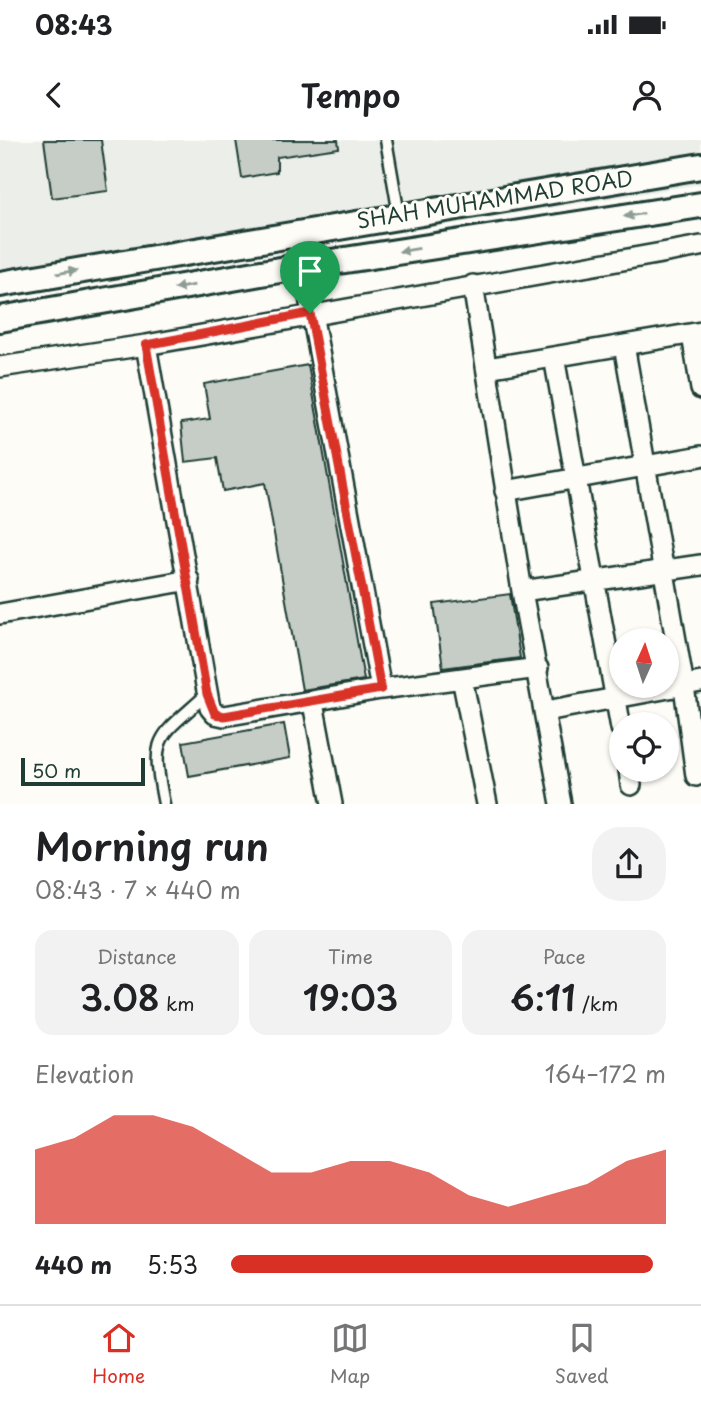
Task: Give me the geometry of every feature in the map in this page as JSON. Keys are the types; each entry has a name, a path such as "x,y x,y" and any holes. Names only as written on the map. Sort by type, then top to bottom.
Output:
{"street":[{"name":"SHAH MUHAMMAD ROAD","path":"0,284 701,166"},
{"name":"SHAH MUHAMMAD ROAD","path":"0,319 303,267 701,205"},
{"path":"297,232 381,689"},
{"path":"0,367 146,345 310,313 701,246"},
{"path":"473,285 505,491 561,803"},
{"path":"487,368 696,334 701,389"},
{"path":"146,345 207,694 210,708 215,714 224,716 313,703 381,689 538,668"},
{"path":"624,345 663,571 693,684 696,776"},
{"path":"554,357 609,661"},
{"path":"505,491 701,456"},
{"path":"522,591 701,565"},
{"path":"0,613 188,580"},
{"path":"462,678 487,803"},
{"path":"546,710 616,698 618,712"},
{"path":"313,703 332,803"}],"lane":[{"path":"386,140 399,215"},
{"path":"164,803 156,762 157,748 164,733 207,694"}],"shaded area":[{"path":"0,140 701,140 701,184 0,296"}],"building":[{"path":"44,140 101,140 108,191 52,198"},
{"path":"236,140 338,140 339,148 277,157 277,172 242,178"},
{"path":"308,365 364,680 302,690 265,483 223,491 217,458 185,462 181,423 210,419 204,384"},
{"path":"510,594 520,658 443,668 434,604"},
{"path":"284,724 290,758 189,776 183,742"}],"route":[{"path":"310,313 381,689 313,703 224,716 215,714 210,708 207,694 146,345 310,313"}]}
